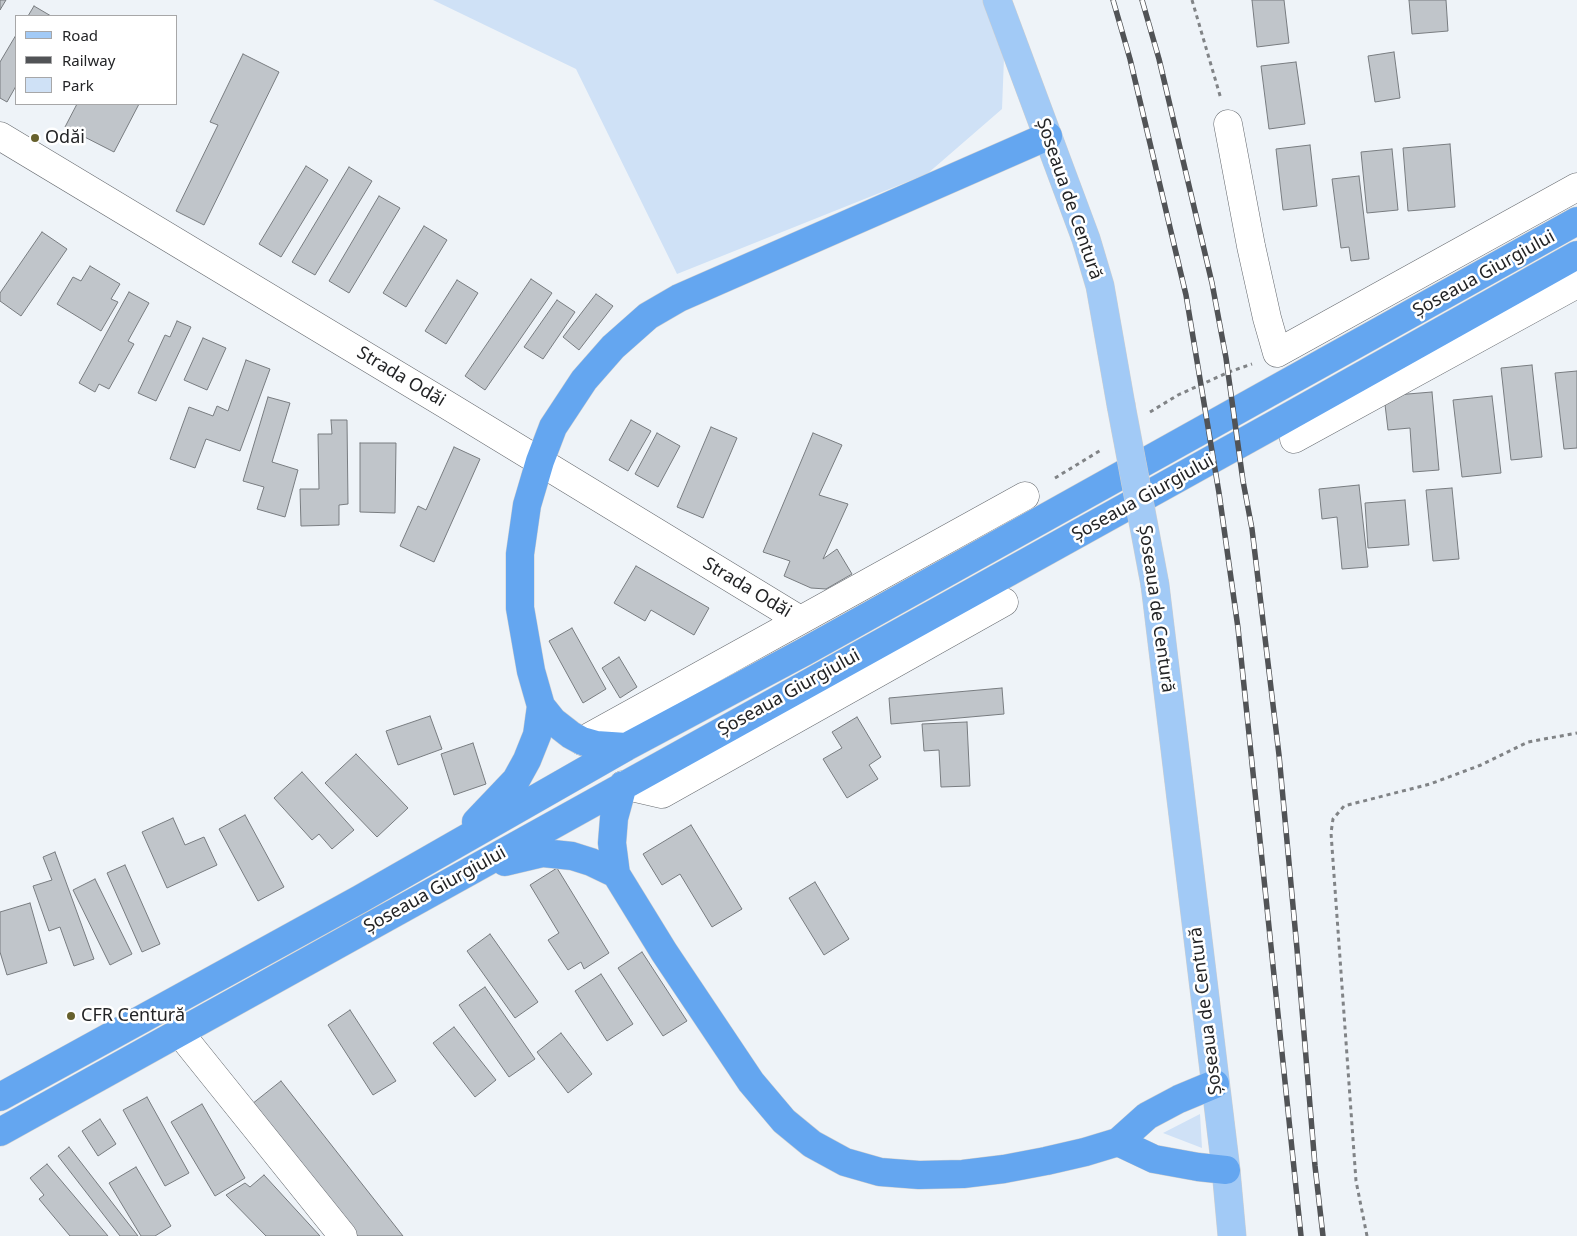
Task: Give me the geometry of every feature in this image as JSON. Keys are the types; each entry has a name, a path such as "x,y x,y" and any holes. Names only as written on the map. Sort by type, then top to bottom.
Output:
{"highway":[{"path":"626,747 596,745 582,741 553,721 541,706 531,671 520,608 520,554 527,505 553,426 584,380 613,347 648,316 687,295 1048,136"},
{"name":"Șoseaua Giurgiului","path":"0,1097 360,899 626,747 804,652 1577,221"},
{"name":"Șoseaua Giurgiului","path":"0,1132 1264,431 1577,254"},
{"path":"452,846 516,780 527,760 537,734 541,706"},
{"path":"623,785 614,818 612,842 616,874 664,952 751,1082 784,1121 812,1144 844,1162 880,1172 919,1175 963,1174 1046,1161 1118,1142 1147,1116 1179,1099 1215,1084"},
{"path":"468,872 524,856 543,853 572,856 616,874"},
{"path":"1118,1142 1154,1159 1226,1170"}],"main road":[{"name":"Șoseaua de Centură","path":"998,0 1074,203 1100,286 1155,586 1226,1170 1232,1236"}],"street":[{"path":"1228,124 1251,246 1277,353 1577,187"},
{"name":"Strada Odăi","path":"0,136 800,620"},
{"path":"1294,439 1577,284"},
{"path":"582,741 1025,496"},
{"path":"623,785 662,794 1004,602"},
{"path":"179,1032 343,1236"}],"path":[{"path":"1192,0 1228,124"},
{"path":"1367,1236 1356,1181 1331,833 1333,819 1344,806 1430,784 1480,765 1528,742 1577,734"}],"green space":[{"path":"433,0 986,0 1004,58 1002,109 927,174 677,274 576,69"},
{"path":"1200,1114 1202,1148 1163,1133"}],"building":[{"path":"0,0 6,0 0,10"},
{"path":"1252,0 1284,0 1289,43 1257,47"},
{"path":"1409,0 1446,0 1448,31 1412,34"},
{"path":"34,6 49,15 29,15"},
{"path":"15,37 15,88 7,102 0,98 0,62"},
{"path":"1394,52 1400,98 1375,102 1368,56"},
{"path":"243,54 279,72 204,225 176,211 218,125 210,122"},
{"path":"1296,62 1305,124 1269,129 1261,66"},
{"path":"76,105 138,105 114,152 65,127"},
{"path":"1450,144 1455,207 1408,211 1403,148"},
{"path":"1310,145 1317,206 1283,210 1276,149"},
{"path":"1392,149 1398,210 1367,213 1361,152"},
{"path":"306,166 328,180 281,257 259,244"},
{"path":"349,167 372,181 315,275 292,262"},
{"path":"1359,176 1369,259 1351,261 1349,247 1341,248 1332,179"},
{"path":"379,196 400,208 349,293 329,281"},
{"path":"424,226 447,240 406,307 383,293"},
{"path":"42,232 67,249 21,316 0,301 0,293"},
{"path":"90,266 120,284 111,299 118,302 101,331 57,304 73,277 81,281"},
{"path":"531,279 552,293 485,390 465,376"},
{"path":"457,280 478,293 446,344 425,331"},
{"path":"129,292 149,303 128,341 134,344 109,389 99,384 95,392 79,383"},
{"path":"596,294 613,306 579,350 563,337"},
{"path":"557,300 575,312 543,359 524,347"},
{"path":"177,321 191,327 156,401 138,393 165,335 170,337"},
{"path":"203,338 226,348 207,390 184,380"},
{"path":"246,360 270,369 240,451 206,439 195,468 170,459 189,407 213,416 217,406 228,411"},
{"path":"1532,365 1542,457 1511,460 1501,368"},
{"path":"1577,371 1577,448 1564,449 1555,373"},
{"path":"1432,392 1439,470 1413,472 1410,428 1388,430 1384,396"},
{"path":"1492,396 1501,473 1462,477 1453,400"},
{"path":"268,397 290,403 272,462 298,470 285,517 257,509 264,487 243,481"},
{"path":"331,420 347,420 348,504 339,505 339,525 301,526 300,489 319,489 318,434 332,434"},
{"path":"631,420 651,431 628,471 609,460"},
{"path":"711,427 737,438 703,518 677,507"},
{"path":"657,433 680,446 658,487 635,474"},
{"path":"813,433 842,445 819,495 848,504 823,559 837,549 852,574 826,589 811,588 784,576 790,561 763,552"},
{"path":"360,443 396,443 395,513 360,512"},
{"path":"454,447 480,459 434,562 400,546 418,506 426,510"},
{"path":"1359,485 1368,567 1342,569 1337,517 1322,519 1319,489"},
{"path":"1452,488 1459,559 1433,561 1426,490"},
{"path":"1405,500 1409,545 1368,548 1365,503"},
{"path":"636,566 709,608 694,635 651,610 645,621 614,603"},
{"path":"572,628 606,689 583,703 549,641"},
{"path":"619,657 637,687 620,698 602,668"},
{"path":"1002,688 1004,714 891,724 889,698"},
{"path":"430,716 442,749 398,765 386,731"},
{"path":"857,717 881,757 869,765 878,779 847,798 823,759 842,748 832,732"},
{"path":"967,722 970,786 941,787 939,750 924,751 922,724"},
{"path":"473,743 486,784 454,795 441,754"},
{"path":"356,754 408,808 377,837 325,783"},
{"path":"302,772 354,830 332,849 319,834 312,840 274,798"},
{"path":"245,815 284,887 258,901 219,829"},
{"path":"173,818 185,845 204,837 217,865 167,888 142,832"},
{"path":"691,825 742,909 712,927 680,874 662,885 643,854"},
{"path":"55,852 94,959 74,966 60,927 49,931 33,886 52,880 43,857"},
{"path":"125,865 160,944 142,952 107,873"},
{"path":"557,868 609,953 584,969 581,962 568,970 548,940 559,933 530,885"},
{"path":"95,879 132,954 110,965 73,890"},
{"path":"815,882 849,939 824,955 789,898"},
{"path":"30,903 47,963 7,975 0,952 0,912"},
{"path":"490,934 538,1002 515,1018 467,951"},
{"path":"642,952 687,1021 663,1036 618,968"},
{"path":"601,974 633,1024 607,1041 575,991"},
{"path":"485,987 535,1059 509,1077 459,1005"},
{"path":"350,1010 396,1081 373,1095 328,1025"},
{"path":"454,1027 496,1080 475,1097 433,1043"},
{"path":"561,1033 592,1074 568,1093 537,1052"},
{"path":"281,1081 403,1236 356,1236 252,1104"},
{"path":"147,1097 189,1173 165,1186 123,1110"},
{"path":"202,1104 245,1178 215,1196 171,1122"},
{"path":"100,1119 116,1144 98,1156 82,1131"},
{"path":"69,1147 138,1236 120,1236 58,1156"},
{"path":"47,1164 108,1236 70,1236 39,1199 44,1195 30,1178"},
{"path":"136,1167 171,1226 155,1236 141,1236 109,1183"},
{"path":"264,1175 320,1236 266,1236 226,1195 245,1183 250,1187"}],"railway":[{"path":"1113,0 1130,59 1186,295 1219,493 1238,628 1301,1236"},
{"path":"1142,0 1159,59 1212,283 1226,358 1243,481 1252,529 1279,755 1315,1166 1323,1236"}],"place":[{"name":"Odăi","path":"35,138"},
{"name":"CFR Centură","path":"71,1016"}]}
